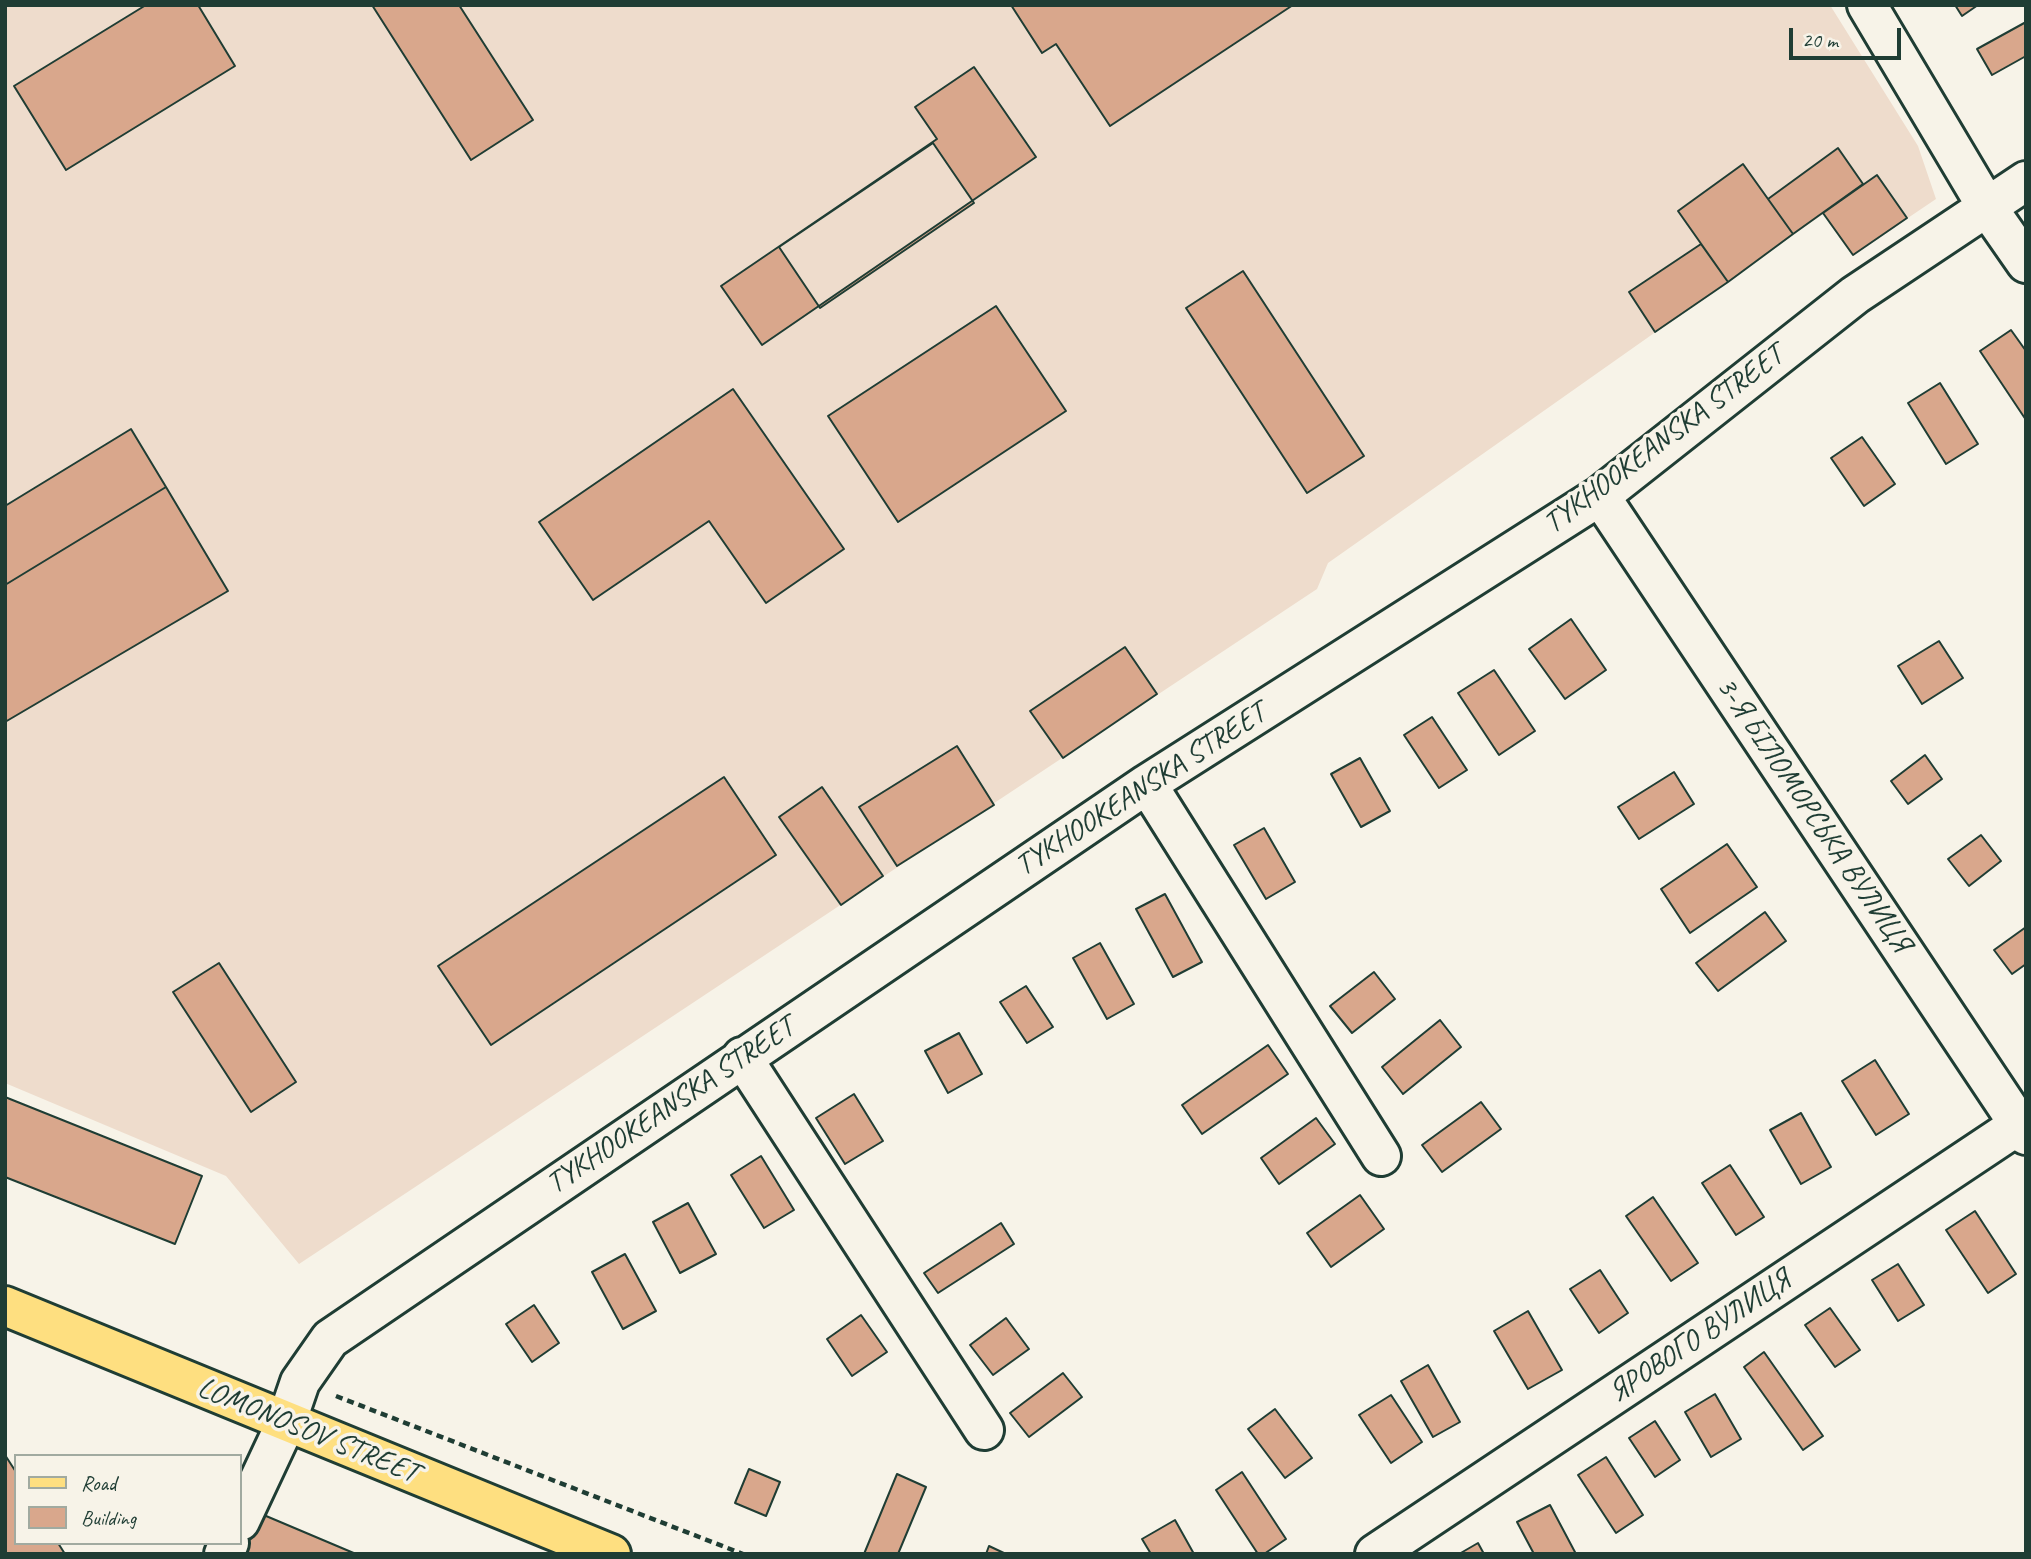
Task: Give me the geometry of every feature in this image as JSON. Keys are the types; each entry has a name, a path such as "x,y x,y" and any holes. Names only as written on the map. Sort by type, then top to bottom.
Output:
{"main road":[{"name":"LOMONOSOV STREET","path":"5,1306 611,1554"}],"street":[{"path":"1867,5 1987,207 2026,263"},
{"name":"TYKHOOKEANSKA STREET","path":"242,1517 286,1423 300,1382 330,1339 1147,784 1600,496 1855,295 2026,181"},
{"name":"3-Я БІЛОМОРСЬКА ВУЛИЦЯ","path":"1600,496 2023,1127"},
{"path":"1147,784 1381,1156"},
{"path":"743,1057 984,1430"},
{"name":"ЯРОВОГО ВУЛИЦЯ","path":"1374,1554 2023,1127"}],"path":[{"path":"300,1382 743,1554"}],"shaded area":[{"path":"5,5 1830,5 1918,146 1936,199 1853,255 1823,214 1328,563 1317,589 299,1264 226,1176 5,1083"}],"building":[{"path":"146,5 198,5 235,66 66,170 14,86"},
{"path":"372,5 459,5 533,120 471,160"},
{"path":"1011,5 1293,5 1110,126 1056,44 1042,53"},
{"path":"1955,5 1978,5 1962,16"},
{"path":"2026,22 2026,56 1992,75 1977,49"},
{"path":"974,67 1036,157 762,345 721,286 937,139 915,107"},
{"path":"933,143 974,203 820,308 779,247"},
{"path":"1838,148 1863,184 1793,234 1768,199"},
{"path":"1743,164 1793,234 1728,282 1678,211"},
{"path":"1877,175 1907,218 1853,255 1823,213"},
{"path":"1701,244 1728,282 1655,332 1629,292"},
{"path":"1243,271 1364,456 1307,493 1186,308"},
{"path":"996,306 1066,411 898,522 828,416"},
{"path":"2011,330 2026,351 2026,420 1980,351"},
{"path":"1940,383 1978,444 1946,464 1908,403"},
{"path":"733,389 844,549 766,603 709,521 593,600 539,522"},
{"path":"131,429 166,487 5,585 5,506"},
{"path":"1862,437 1895,484 1864,506 1831,458"},
{"path":"166,487 228,591 5,722 5,585"},
{"path":"1571,619 1606,670 1565,699 1529,649"},
{"path":"1939,641 1963,678 1922,704 1898,666"},
{"path":"1125,647 1157,694 1063,758 1030,711"},
{"path":"1494,670 1535,731 1499,755 1458,693"},
{"path":"1432,717 1467,770 1439,788 1404,735"},
{"path":"957,746 994,805 897,866 859,807"},
{"path":"1925,755 1942,779 1908,804 1891,781"},
{"path":"1360,758 1390,811 1361,827 1331,774"},
{"path":"1674,772 1694,804 1639,839 1618,807"},
{"path":"724,777 776,855 491,1045 438,966"},
{"path":"822,787 883,876 841,905 779,817"},
{"path":"1264,828 1295,882 1266,899 1234,845"},
{"path":"1981,835 2001,861 1969,886 1948,859"},
{"path":"1727,844 1757,887 1690,933 1661,889"},
{"path":"1165,894 1202,962 1173,977 1136,909"},
{"path":"1765,912 1786,941 1718,991 1696,963"},
{"path":"2026,927 2026,964 2012,974 1994,950"},
{"path":"1100,943 1134,1004 1107,1019 1073,958"},
{"path":"219,963 296,1082 251,1112 173,992"},
{"path":"1374,972 1395,999 1352,1033 1330,1006"},
{"path":"1026,986 1053,1027 1027,1043 1000,1002"},
{"path":"1440,1020 1461,1047 1403,1094 1382,1067"},
{"path":"959,1033 982,1074 948,1093 925,1051"},
{"path":"1268,1045 1288,1074 1202,1134 1182,1105"},
{"path":"1875,1060 1909,1114 1876,1135 1842,1081"},
{"path":"854,1094 883,1141 845,1164 816,1118"},
{"path":"5,1097 202,1176 175,1244 5,1177"},
{"path":"1481,1102 1501,1129 1442,1172 1422,1145"},
{"path":"1801,1113 1831,1167 1801,1184 1770,1130"},
{"path":"1316,1118 1335,1144 1279,1184 1261,1158"},
{"path":"761,1156 794,1210 764,1228 731,1175"},
{"path":"1730,1165 1764,1217 1736,1235 1702,1183"},
{"path":"1360,1195 1384,1229 1331,1267 1307,1233"},
{"path":"1653,1197 1698,1263 1671,1281 1626,1216"},
{"path":"688,1203 716,1254 680,1273 653,1222"},
{"path":"1975,1211 2016,1274 1988,1293 1946,1230"},
{"path":"1001,1223 1014,1244 938,1293 924,1273"},
{"path":"625,1254 656,1311 623,1329 592,1272"},
{"path":"1898,1264 1924,1305 1898,1321 1872,1280"},
{"path":"1600,1270 1628,1313 1599,1333 1570,1289"},
{"path":"534,1305 559,1343 532,1362 506,1324"},
{"path":"1830,1308 1860,1350 1835,1367 1805,1325"},
{"path":"1528,1311 1562,1370 1528,1389 1494,1331"},
{"path":"861,1315 887,1352 852,1376 827,1339"},
{"path":"1006,1318 1029,1349 993,1375 970,1345"},
{"path":"1764,1352 1823,1436 1803,1450 1744,1367"},
{"path":"1428,1365 1460,1422 1433,1437 1401,1381"},
{"path":"1063,1373 1082,1397 1029,1437 1010,1413"},
{"path":"1715,1394 1741,1439 1711,1457 1685,1412"},
{"path":"1391,1395 1422,1442 1391,1463 1359,1415"},
{"path":"1275,1409 1312,1458 1285,1478 1248,1429"},
{"path":"1655,1421 1680,1460 1655,1477 1629,1438"},
{"path":"5,1455 14,1469 14,1545 59,1545 65,1554 5,1554"},
{"path":"1606,1457 1643,1515 1616,1533 1578,1475"},
{"path":"749,1469 780,1482 766,1516 735,1503"},
{"path":"1242,1472 1286,1539 1264,1554 1258,1554 1216,1490"},
{"path":"897,1474 926,1487 898,1554 864,1554"},
{"path":"1550,1505 1576,1554 1534,1554 1517,1522"},
{"path":"259,1513 356,1554 241,1554"},
{"path":"1175,1520 1194,1554 1151,1554 1142,1539"},
{"path":"1478,1543 1484,1554 1459,1554"},
{"path":"989,1546 1006,1554 986,1554"}]}
